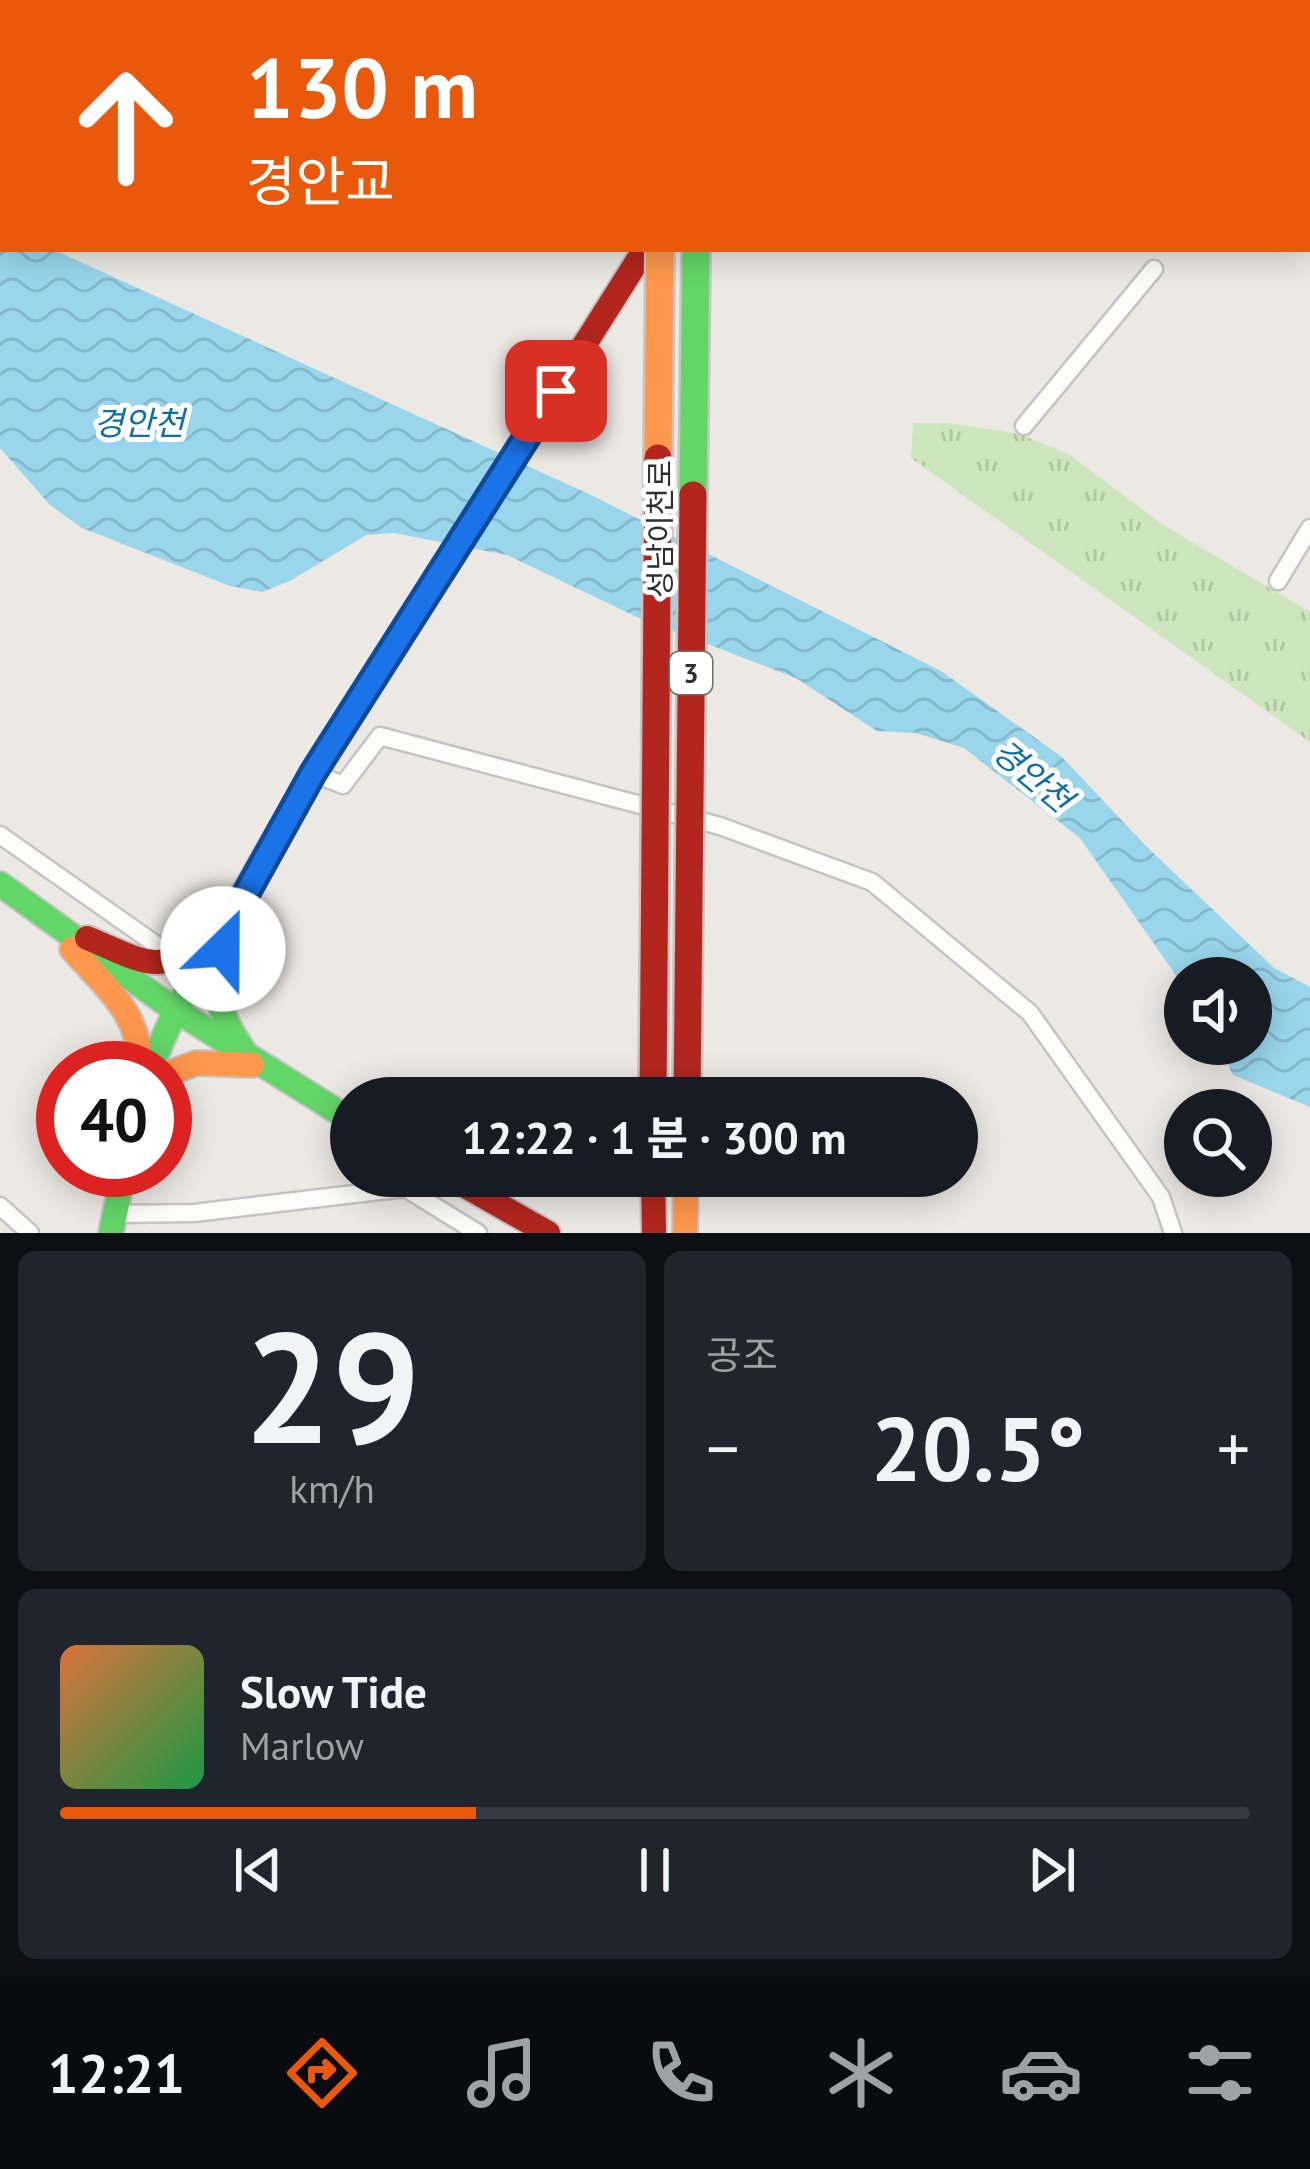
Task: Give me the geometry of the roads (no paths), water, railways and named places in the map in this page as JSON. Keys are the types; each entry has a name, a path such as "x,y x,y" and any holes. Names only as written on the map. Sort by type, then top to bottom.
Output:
{"main road":[{"path":"162,1041 313,773 643,252"},
{"name":"성남이천로","path":"653,1077 660,252"},
{"name":"성남이천로","path":"687,1077 696,252"},
{"path":"0,884 175,1012 255,1066 330,1108"},
{"path":"52,923 152,965 171,963 232,919"},
{"path":"232,919 213,979 214,991 224,1018 255,1066"},
{"path":"52,923 134,1020 141,1041"},
{"path":"192,1064 255,1066"},
{"path":"485,1197 548,1233"},
{"path":"653,1197 654,1233"},
{"path":"685,1233 686,1197"}],"street":[{"path":"1024,426 1154,269"},
{"path":"1278,581 1310,528"},
{"path":"313,773 344,784 380,736 720,826 872,882 1030,1013 1161,1197 1173,1233"},
{"path":"0,835 168,953 171,963"},
{"path":"113,1224 330,1193"},
{"path":"426,1197 478,1233"},
{"path":"0,1206 30,1233"},
{"path":"194,1213 196,1233"}],"water":[{"name":"경안천","path":"0,252 59,252 591,495 941,671 1062,757 1145,845 1262,957 1164,958 1080,838 964,748 916,733 877,731 796,678 637,617 507,555 394,533 366,535 290,581 262,592 230,586 82,528 50,505 0,448"},
{"name":"경안천","path":"1272,966 1310,987 1310,1107 1233,1075 1228,1065 1272,1065"}]}
